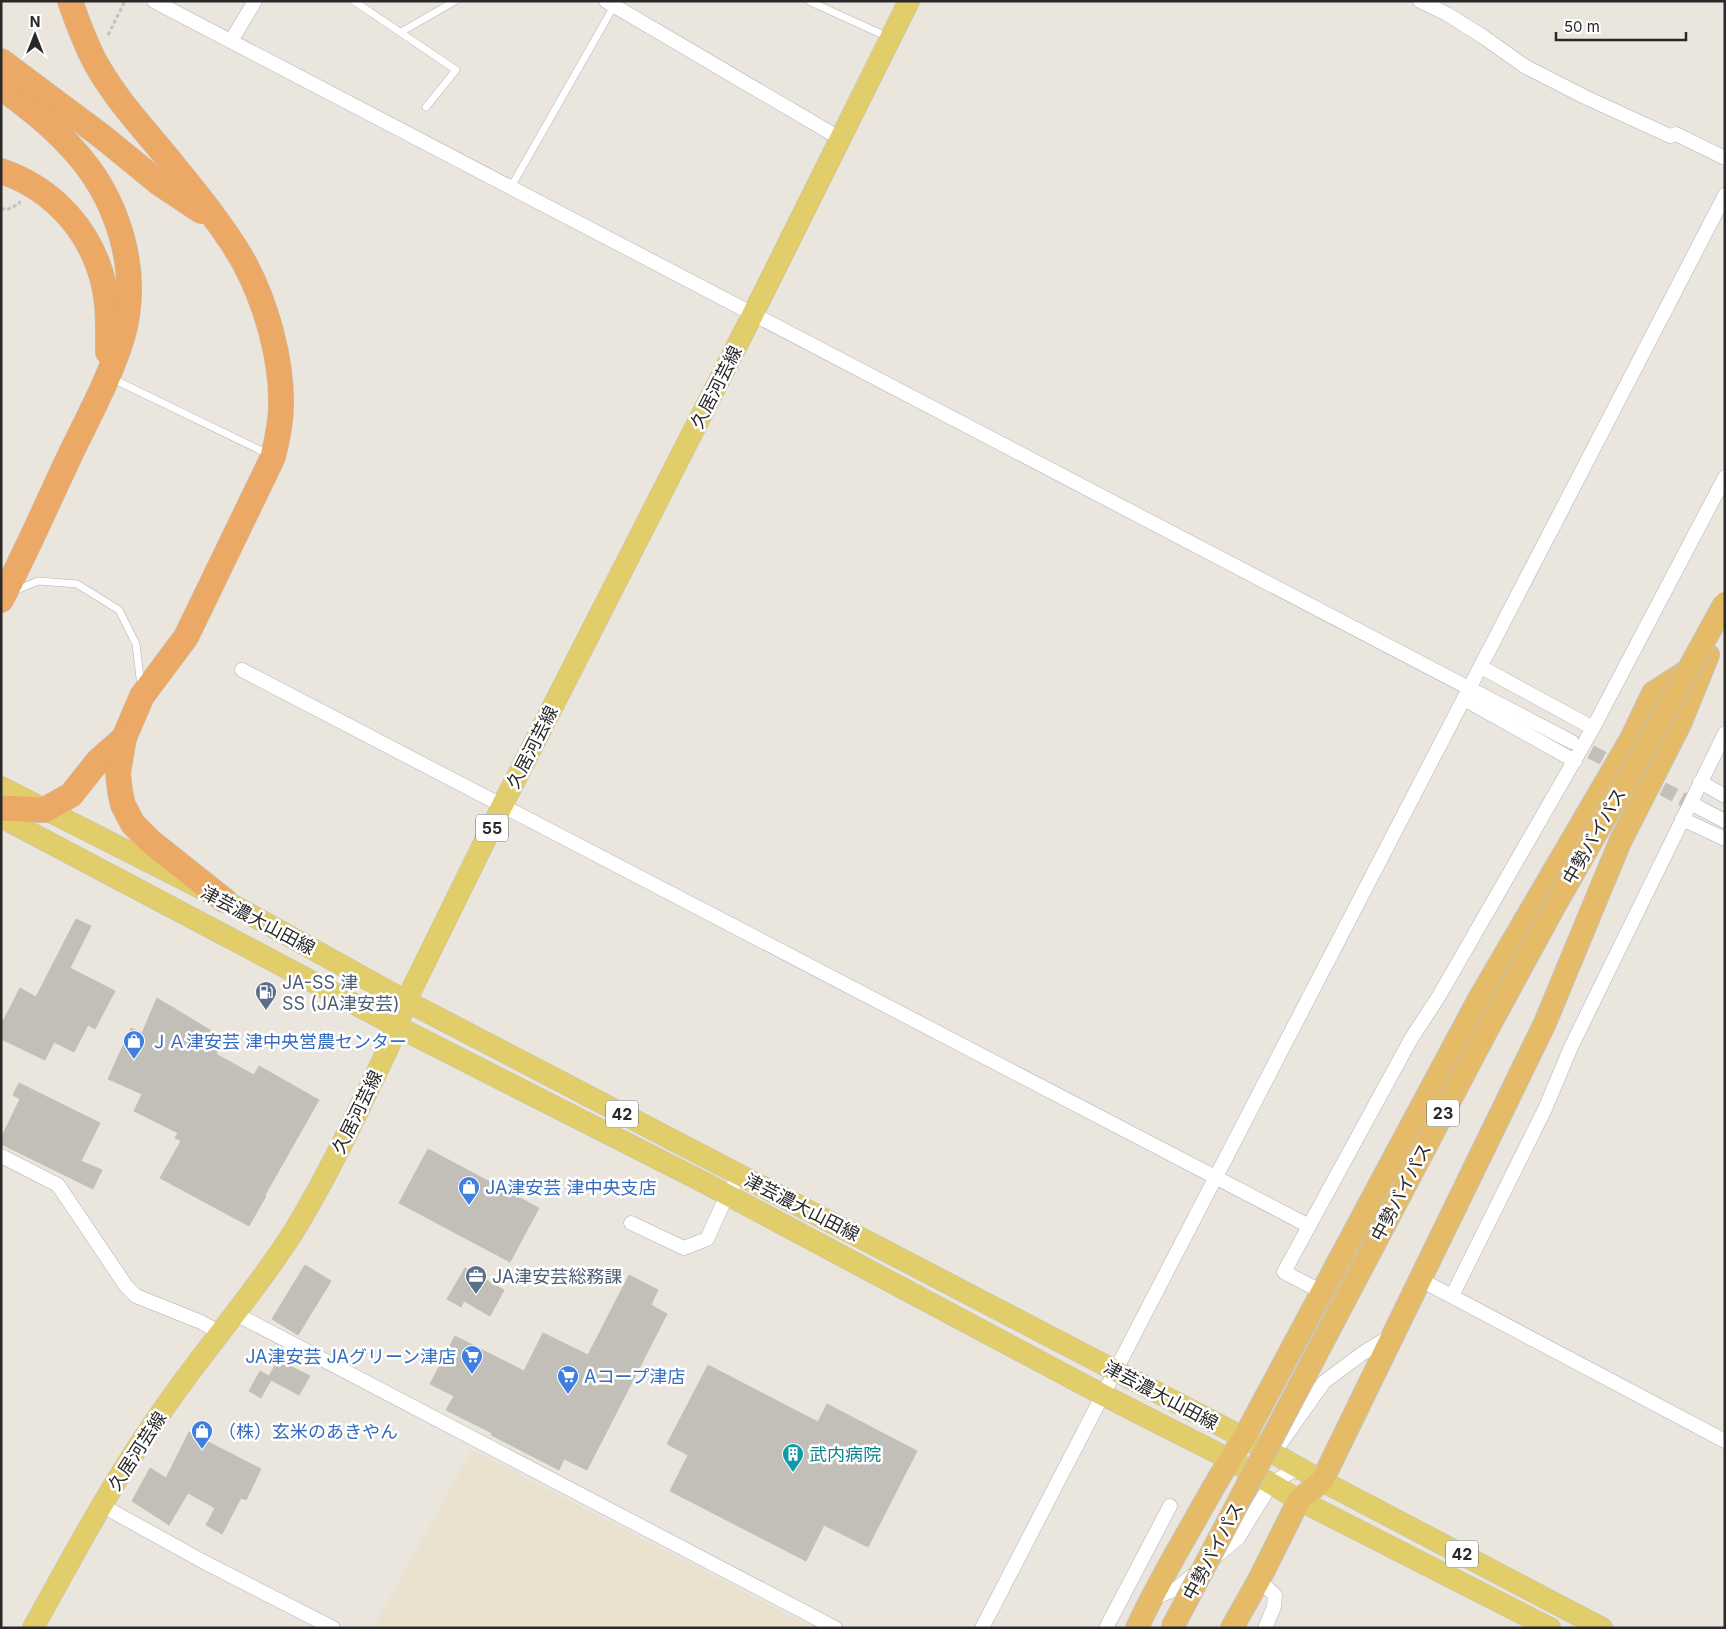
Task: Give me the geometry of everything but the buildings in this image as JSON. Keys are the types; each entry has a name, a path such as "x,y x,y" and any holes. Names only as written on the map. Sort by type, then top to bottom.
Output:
{"highway":[{"path":"70,1 98,67 126,110 174,166 216,221 244,263 269,321 280,378 282,406 279,432 273,457 186,637 142,696 124,738 118,773 123,805 133,824 151,842 224,900"},
{"path":"1,61 104,138 159,183 216,221"},
{"path":"1,87 31,110 72,147 98,182 115,216 127,256 129,290 123,334 108,377 3,597"},
{"path":"1,170 39,188 64,210 89,243 100,269 105,292 108,318 108,377"},
{"path":"1136,1628 1151,1599 1237,1463 1244,1438 1479,999 1632,739 1653,693 1694,666 1725,604"},
{"name":"中勢バイパス","path":"1172,1628 1487,1030 1725,604"},
{"path":"1232,1628 1259,1580 1299,1500 1322,1481 1421,1280 1545,1022 1620,842 1680,724 1725,612"},
{"path":"1,808 44,810 71,796 98,761 124,738"}],"main road":[{"name":"久居河芸線","path":"33,1628 101,1505 157,1417 236,1314 293,1232 319,1189 398,1026 406,1001 502,806 753,314 909,1"},
{"name":"津芸濃大山田線","path":"1,787 224,900 406,1001 1273,1453 1322,1481 1602,1628"},
{"name":"津芸濃大山田線","path":"1,817 398,1026 728,1195 1103,1396 1237,1463 1299,1500 1550,1628"}],"street":[{"path":"154,1 753,314 1467,694 1572,742"},
{"path":"230,41 254,1"},
{"path":"1420,1 1447,14 1526,67 1585,98 1670,136 1676,134 1725,158"},
{"path":"610,4 841,139"},
{"path":"982,1628 1725,195"},
{"path":"1322,1292 1284,1272 1411,1039 1439,996 1575,761 1725,477"},
{"path":"1481,667 1593,728"},
{"path":"242,670 1309,1226"},
{"path":"1467,694 1575,761"},
{"path":"1452,1296 1545,1109 1571,1047 1725,733"},
{"path":"1700,782 1725,796"},
{"path":"1696,806 1725,821"},
{"path":"1682,819 1725,839"},
{"path":"1,1156 58,1185 126,1286 136,1296 200,1322 220,1334"},
{"path":"631,1223 684,1248 708,1239 728,1195 740,1175"},
{"path":"1421,1280 1725,1442"},
{"path":"236,1314 835,1628"},
{"path":"1237,1463 1273,1453 1324,1382 1363,1353 1394,1335"},
{"path":"1151,1599 1176,1589 1238,1538 1272,1484 1298,1468"},
{"path":"101,1505 204,1562 333,1628"},
{"path":"1106,1628 1170,1506"},
{"path":"1259,1580 1275,1595 1274,1607 1265,1628"}],"lane":[{"path":"354,1 456,70 426,107"},
{"path":"401,32 456,1"},
{"path":"809,1 890,38"},
{"path":"511,188 610,4"},
{"path":"108,377 273,457"},
{"path":"3,597 38,582 77,584 119,610 136,644 142,696"}],"path":[{"path":"108,35 125,1"},
{"path":"1,208 6,210 19,204"}],"shaded area":[{"path":"472,1450 813,1628 373,1628"}],"tunnel":[{"path":"1572,742 1622,768"},
{"path":"1644,779 1696,806"}],"place":[{"name":"JA-SS 津 SS (JA津安芸)","path":"266,1011"},
{"name":"ＪＡ津安芸 津中央営農センター","path":"134,1060"},
{"name":"JA津安芸 津中央支店","path":"469,1206"},
{"name":"JA津安芸総務課","path":"476,1295"},
{"name":"JA津安芸 JAグリーン津店","path":"472,1375"},
{"name":"Aコープ津店","path":"568,1395"},
{"name":"（株）玄米のあきやん","path":"202,1450"},
{"name":"武内病院","path":"793,1473"}]}
